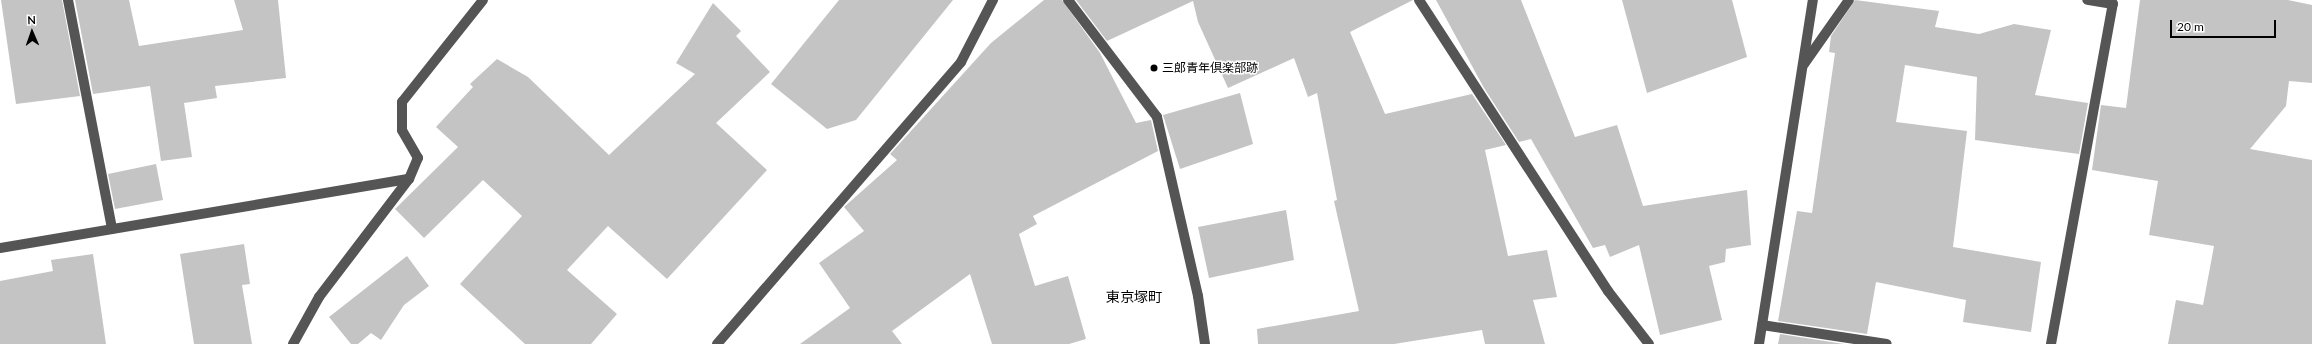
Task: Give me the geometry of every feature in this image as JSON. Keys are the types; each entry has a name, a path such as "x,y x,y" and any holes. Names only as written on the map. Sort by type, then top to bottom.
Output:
{"street":[{"path":"68,0 112,229"},
{"path":"293,344 319,297 409,179 418,158 402,130 402,102 483,0"},
{"path":"718,344 961,62 993,0"},
{"path":"1068,0 1157,117 1198,296 1205,344"},
{"path":"1419,0 1608,291 1649,344"},
{"path":"1759,344 1813,0"},
{"path":"1803,66 1849,0"},
{"path":"2052,344 2113,4 2087,0"},
{"path":"0,248 409,179"},
{"path":"1762,325 1887,344"}],"building":[{"path":"1,0 62,0 80,96 16,104"},
{"path":"75,0 129,0 139,46 243,30 234,0 278,0 286,78 215,86 217,98 184,103 192,157 161,161 150,86 93,94"},
{"path":"839,0 953,0 856,120 827,129 771,84"},
{"path":"1044,0 1062,0 1100,53 1136,123 1151,120 1158,151 1033,216 1037,224 1019,234 1035,286 1068,276 1086,339 1069,344 992,344 970,274 892,331 902,344 800,344 850,308 819,263 864,231 844,207 897,160 890,154 991,43"},
{"path":"1076,0 1413,0 1350,32 1385,114 1472,94 1506,145 1485,150 1508,256 1547,250 1557,297 1533,300 1545,344 1485,344 1482,330 1394,344 1258,344 1257,329 1359,311 1334,201 1337,200 1317,93 1308,97 1294,58 1228,88 1198,22 1193,1 1107,41"},
{"path":"1436,0 1521,0 1575,137 1617,125 1643,206 1747,190 1751,245 1726,249 1725,262 1709,266 1722,320 1660,335 1639,245 1610,257 1605,245 1593,248 1531,139 1519,142 1484,88"},
{"path":"1622,0 1732,0 1747,57 1647,93"},
{"path":"1855,0 1939,11 1935,27 1979,34 2014,24 2051,30 2035,95 2088,103 2079,154 1975,140 1977,77 1905,65 1896,122 1967,131 1953,247 2041,262 2031,332 1963,322 1966,300 1876,282 1867,334 1778,321 1797,211 1812,213 1835,53 1829,52 1831,36"},
{"path":"2140,0 2288,0 2312,5 2312,83 2289,81 2286,106 2250,149 2312,160 2312,344 2168,344 2176,300 2203,305 2214,246 2149,235 2158,181 2092,170 2101,105 2126,108"},
{"path":"713,3 741,31 736,36 770,72 716,123 767,170 667,279 608,226 567,270 617,314 591,344 525,344 460,284 522,216 483,180 424,238 395,209 458,147 436,127 473,87 470,84 497,59 528,77 609,155 695,74 676,63"},
{"path":"1240,93 1253,144 1180,169 1163,115"},
{"path":"156,164 163,200 115,209 108,174"},
{"path":"1286,210 1294,260 1209,278 1198,227"},
{"path":"244,244 250,284 242,285 252,344 194,344 180,254"},
{"path":"93,254 106,344 0,344 0,281 53,271 51,260"},
{"path":"407,256 429,286 404,305 381,340 371,333 358,344 351,344 329,317"},
{"path":"1780,334 1844,344 1778,344"}],"place":[{"name":"三郎青年倶楽部跡","path":"1154,68"}],"district":[{"name":"東京塚町","path":"1134,297"}]}
